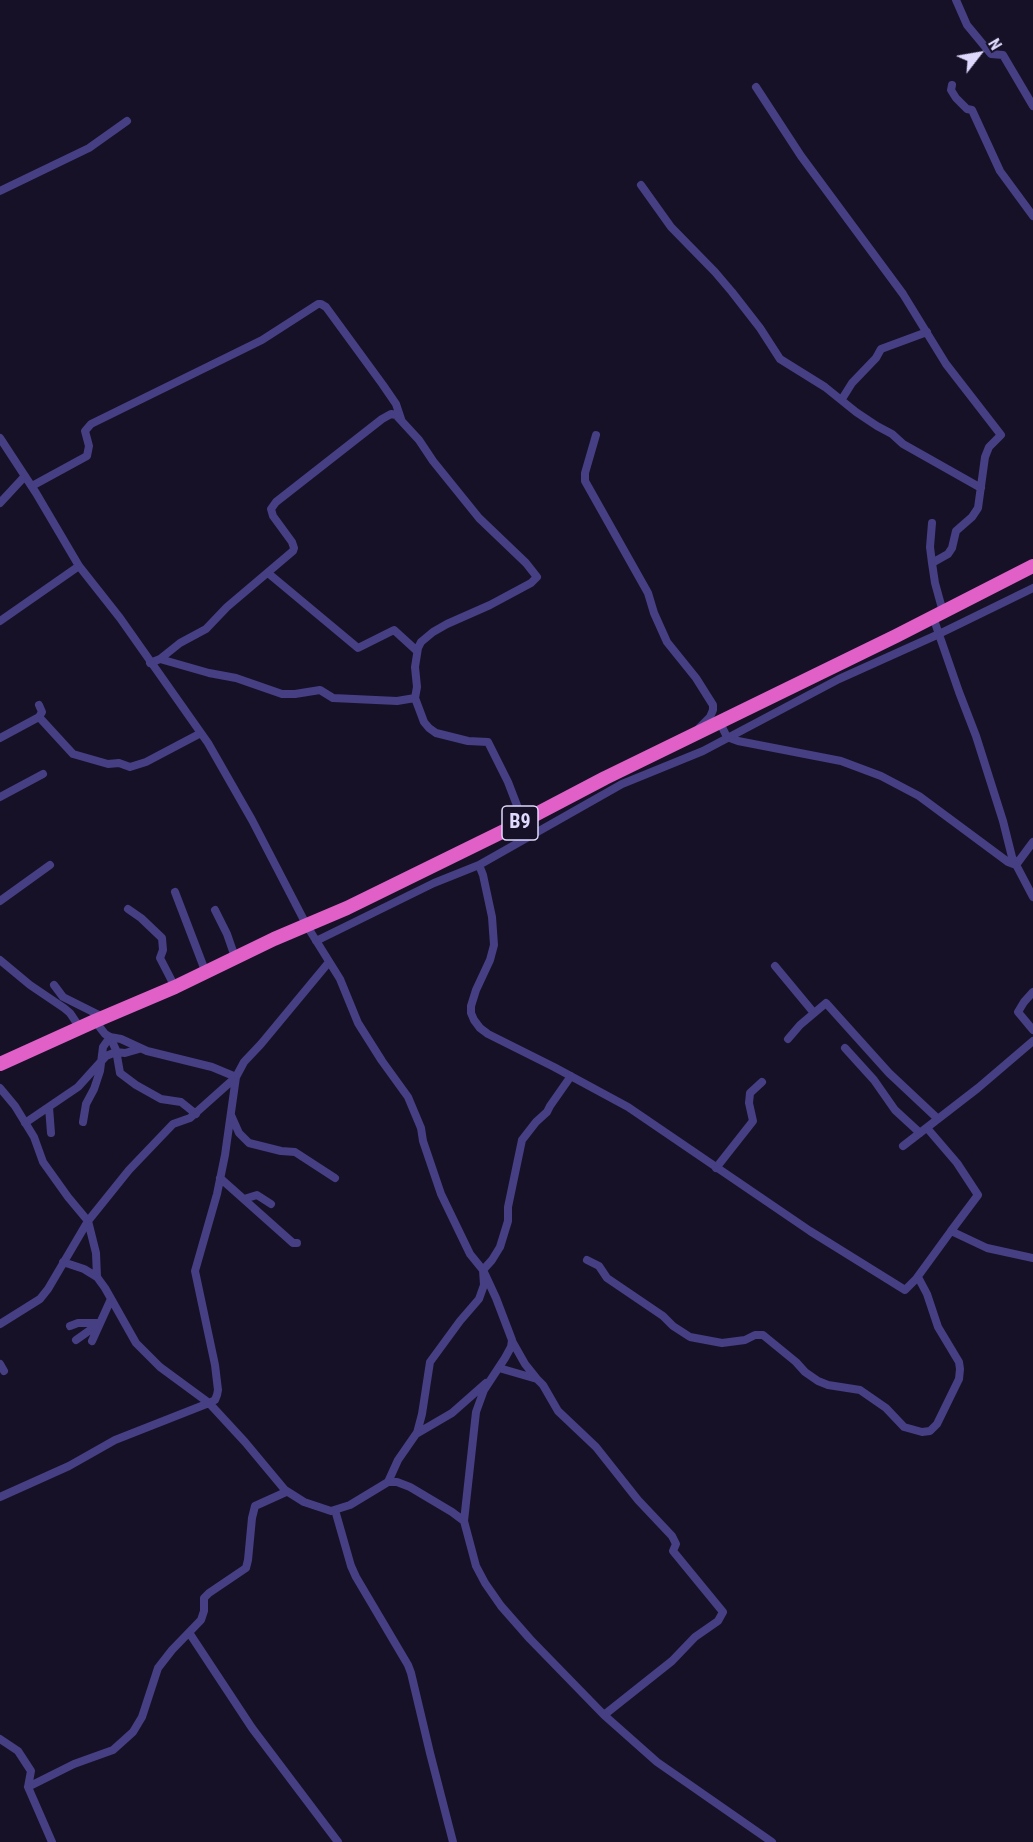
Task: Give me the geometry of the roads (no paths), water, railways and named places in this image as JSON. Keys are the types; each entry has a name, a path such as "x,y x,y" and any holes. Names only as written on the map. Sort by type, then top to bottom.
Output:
{"highway":[{"name":"B9","path":"0,1064 176,987 235,957 347,908 1033,566"}],"street":[{"path":"956,0 967,25 991,54 1003,55 1033,106"},
{"path":"952,85 951,90 956,99 967,109 972,110 1000,171 1033,216"},
{"path":"756,87 801,156 903,294 958,380 1001,435 989,447 985,457 978,508 972,517 956,531 952,548 948,554 932,563"},
{"path":"0,191 89,148 127,121"},
{"path":"641,184 671,227 737,298 780,359 842,399 856,412 892,434 903,444 981,488"},
{"path":"32,486 87,456 89,447 86,431 91,424 262,340 318,304 326,307 383,385 396,404 401,420"},
{"path":"842,399 852,382 876,358 881,349 927,332"},
{"path":"150,663 206,629 227,607 290,554 294,548 292,542 273,516 271,509 276,502 382,419 392,414 396,415 479,518 526,563 537,577 531,583 490,605 447,624 421,642 415,667 417,687 415,698 424,722 436,733 468,741 488,742 524,821"},
{"path":"596,435 585,473 585,481 648,593 654,613 668,642 696,678 713,705 710,717 690,737"},
{"path":"0,438 32,486 79,566 120,618 201,732 252,820 307,926 345,990 358,1023 408,1097 421,1128 423,1141 441,1194 470,1254 483,1270 512,1340 525,1364 543,1385 558,1411 603,1455 638,1500 672,1536 676,1544 673,1551 723,1612 718,1621 695,1637 672,1661 604,1716"},
{"path":"0,503 25,476"},
{"path":"932,523 930,547 939,634 976,736 1016,865 1033,897"},
{"path":"0,621 79,566"},
{"path":"268,573 358,648 394,630 417,651"},
{"path":"316,941 479,865 622,784 703,751 839,679 1033,588"},
{"path":"160,659 236,678 282,694 320,690 333,698 397,700 415,698"},
{"path":"0,738 39,717 42,712 39,705"},
{"path":"39,717 73,754 108,764 119,763 130,767 146,762 201,732"},
{"path":"720,723 727,737 756,746 787,749 841,761 872,771 919,796 1008,862 1016,865"},
{"path":"0,797 43,774"},
{"path":"1016,865 1033,842"},
{"path":"0,901 50,865"},
{"path":"479,865 488,894 494,940 490,960 471,1006 474,1020 480,1028 502,1042 628,1107 810,1231 905,1290 978,1195 957,1163 923,1130 895,1110 874,1080 845,1048"},
{"path":"175,892 206,973"},
{"path":"128,909 162,938 163,950 160,958 176,987"},
{"path":"215,910 235,957"},
{"path":"0,960 30,985 64,1008 80,1028"},
{"path":"0,1324 40,1299 88,1221 109,1194 173,1124 196,1114 236,1077 244,1062 329,962"},
{"path":"775,966 814,1013"},
{"path":"54,986 63,997 99,1019 105,1034 110,1037 140,1049 212,1067 236,1077"},
{"path":"1033,992 1018,1012 1033,1030"},
{"path":"788,1039 800,1025 826,1003 889,1073 938,1119"},
{"path":"110,1037 120,1073 161,1099 181,1102 196,1114"},
{"path":"83,1122 86,1104 100,1071 103,1047 110,1037"},
{"path":"903,1146 1033,1041"},
{"path":"25,1123 78,1088 101,1059 116,1052 125,1053 140,1049"},
{"path":"417,1433 430,1362 479,1299 484,1285 483,1270 500,1247 508,1221 508,1207 522,1140 536,1122 548,1112 571,1076"},
{"path":"0,1497 69,1466 115,1440 209,1403 217,1395 218,1380 195,1271 211,1219 220,1178 236,1077"},
{"path":"716,1168 753,1121 749,1104 750,1094 762,1082"},
{"path":"0,1088 15,1106 34,1137 44,1162 88,1221 96,1253 97,1277"},
{"path":"50,1107 51,1133"},
{"path":"231,1115 239,1133 249,1143 295,1152 335,1178"},
{"path":"220,1178 293,1243 297,1243"},
{"path":"244,1199 257,1195 271,1204"},
{"path":"951,1231 987,1248 1033,1258"},
{"path":"587,1260 599,1266 608,1278 690,1337 722,1343 763,1335 818,1381 828,1385 860,1390 886,1408 904,1427 922,1432 930,1431 937,1424 958,1379 960,1369 938,1327 927,1294 918,1276"},
{"path":"63,1262 84,1269 97,1277 136,1343 168,1373 209,1403 286,1492 317,1507 335,1510 350,1505 388,1482 397,1482 410,1487 464,1521"},
{"path":"92,1341 111,1299"},
{"path":"70,1326 100,1323"},
{"path":"76,1341 100,1323"},
{"path":"512,1340 509,1352 479,1400 476,1412 464,1521 476,1566 501,1606 604,1716 657,1762 772,1842"},
{"path":"499,1368 537,1379"},
{"path":"388,1482 403,1451 417,1433 452,1413 492,1379"},
{"path":"28,1787 74,1764 113,1750 127,1738 142,1717 158,1668 201,1620 204,1598 246,1568 255,1506 286,1492"},
{"path":"335,1510 356,1577 411,1673 429,1753 453,1842"},
{"path":"190,1634 252,1728 338,1842"},
{"path":"0,1739 18,1751 25,1759 31,1771 28,1787 52,1842"}]}
